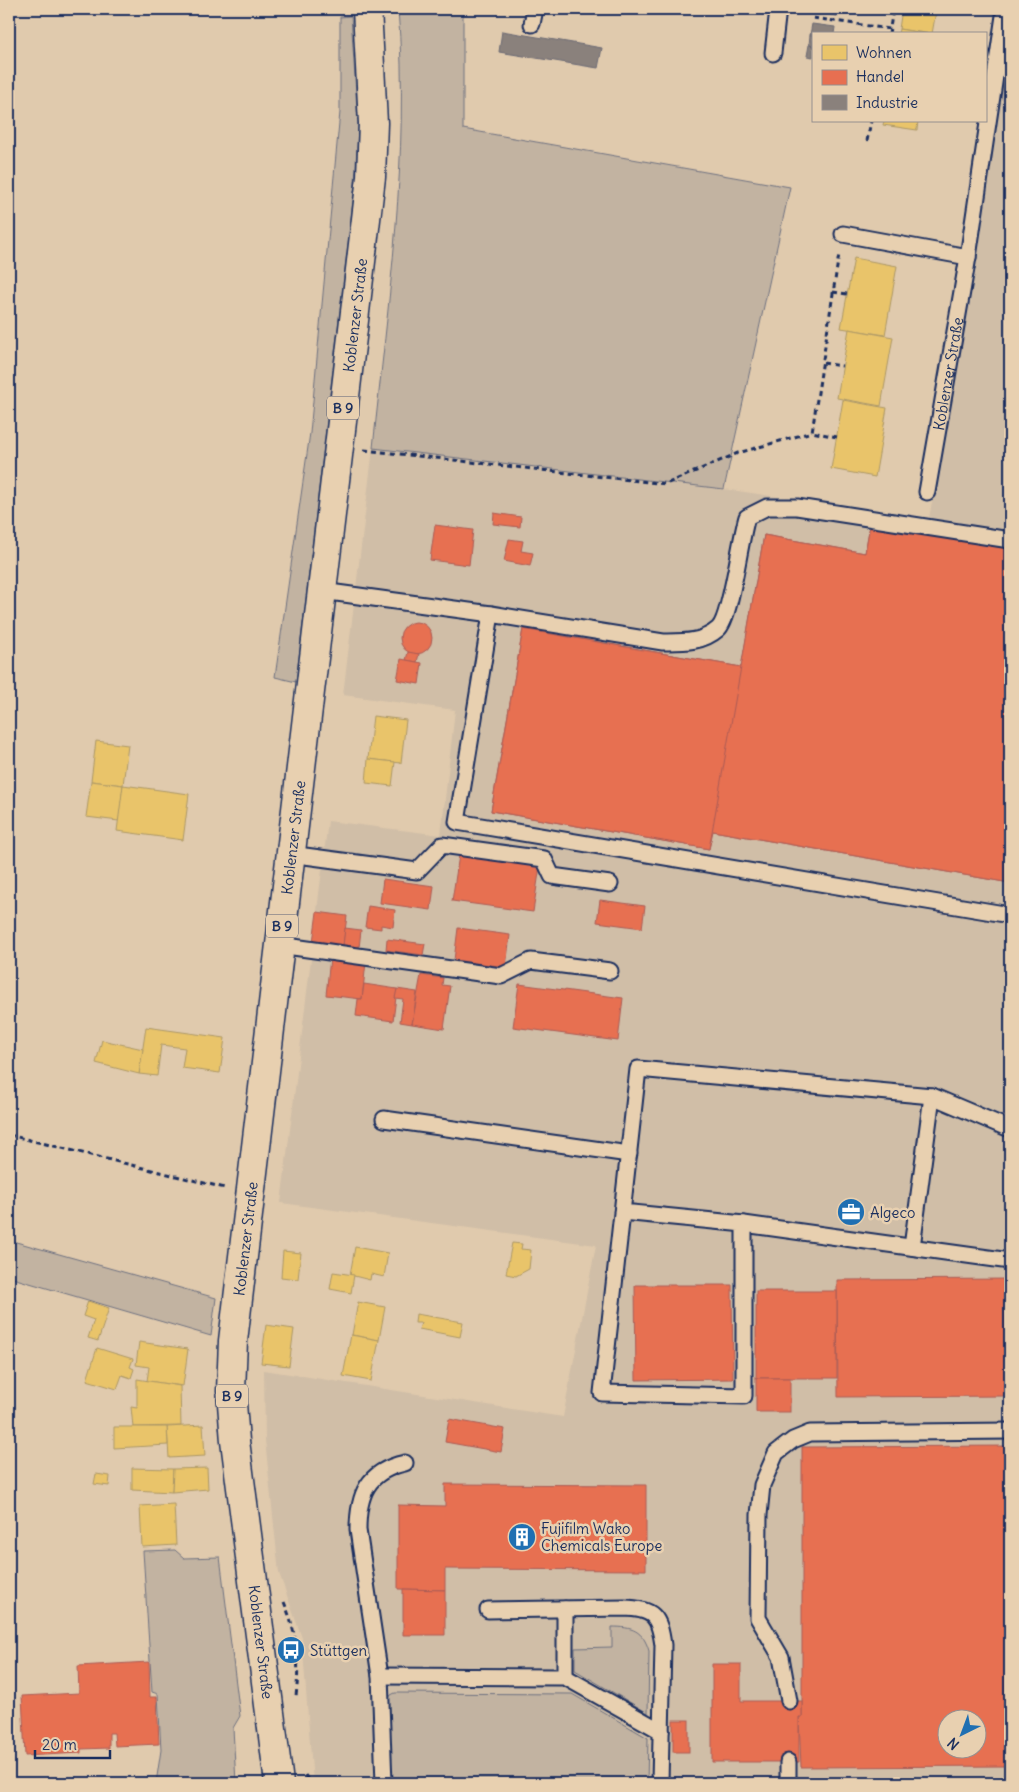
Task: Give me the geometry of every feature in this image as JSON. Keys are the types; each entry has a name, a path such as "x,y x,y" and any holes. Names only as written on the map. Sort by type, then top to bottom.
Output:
{"main road":[{"name":"Koblenzer Straße","path":"290,1776 235,1441 231,1391 233,1341 371,177 373,122 367,9"}],"lane":[{"path":"773,53 778,9"},
{"name":"Koblenzer Straße","path":"927,492 968,257 1005,9"},
{"path":"843,234 968,257"},
{"path":"322,591 491,614 663,642 689,642 706,638 720,628 729,604 747,517 768,507 797,507 1010,540"},
{"path":"491,614 457,822 1010,915"},
{"path":"290,854 418,871 442,846 544,859 552,876 610,884"},
{"path":"279,945 501,976 531,961 610,971"},
{"path":"744,1224 744,1396 602,1392 638,1069 932,1096 1010,1129"},
{"path":"912,1247 932,1096"},
{"path":"384,1119 629,1154"},
{"path":"622,1212 744,1224 1010,1261"},
{"path":"789,1701 781,1657 758,1618 759,1515 762,1485 776,1453 793,1440 810,1432 1010,1431"},
{"path":"384,1783 380,1676 358,1530 358,1509 369,1481 394,1466 405,1464"},
{"path":"488,1610 641,1608 652,1613 660,1624 663,1645 660,1783"},
{"path":"565,1609 565,1677"},
{"path":"380,1676 565,1677 661,1731"},
{"path":"788,1762 788,1783"}],"path":[{"path":"813,18 890,32 893,9"},
{"path":"867,141 871,122"},
{"path":"812,432 843,234"},
{"path":"833,292 847,294"},
{"path":"822,363 842,366"},
{"path":"339,447 666,484 738,453 812,432 837,437"},
{"path":"364,460 367,440"},
{"path":"9,1135 250,1194"},
{"path":"281,1594 295,1634 299,1671 295,1703"},
{"path":"290,1776 310,1783"}],"shaded area":[{"path":"398,9 463,9 463,129 790,187 724,489 373,448 396,229 401,119"},
{"path":"351,16 358,126 355,183 296,682 275,677 310,433 340,112 340,17"},
{"path":"1010,35 1010,1783 313,1783 302,1638 279,1573 265,1440 264,1370 563,1417 596,1245 281,1203 328,821 441,835 455,710 343,695 373,448 724,489 929,519"},
{"path":"9,1240 216,1298 211,1336 9,1277"},
{"path":"175,1550 184,1558 220,1557 240,1716 233,1728 236,1783 156,1783 161,1750 158,1694 152,1692 143,1551"},
{"path":"612,1627 636,1631 644,1638 647,1644 649,1651 648,1713 575,1670 575,1648 612,1647"},
{"path":"395,1693 572,1694 648,1738 647,1783 390,1783 387,1701"},
{"path":"14,1779 69,1781 69,1783 14,1783"}],"building: Wohnen":[{"path":"902,9 936,11 932,32 899,29"},
{"path":"899,29 916,32 898,32"},
{"path":"884,122 918,122 917,130 883,125"},
{"path":"854,258 897,266 885,335 841,328"},
{"path":"849,329 893,337 881,406 837,398"},
{"path":"843,400 887,408 875,477 831,469"},
{"path":"373,716 406,720 401,763 368,759"},
{"path":"96,741 128,745 123,785 91,781"},
{"path":"368,759 395,762 392,786 366,783"},
{"path":"91,781 123,785 119,821 86,817"},
{"path":"123,785 189,794 183,840 117,831"},
{"path":"146,1027 225,1038 220,1073 182,1068 185,1048 161,1045 157,1076 139,1074"},
{"path":"102,1040 143,1049 139,1074 96,1063"},
{"path":"512,1243 522,1244 521,1249 531,1250 529,1269 516,1276 506,1274"},
{"path":"355,1247 388,1253 384,1277 371,1274 370,1280 350,1275"},
{"path":"283,1251 301,1253 298,1279 281,1277"},
{"path":"333,1272 354,1275 351,1293 330,1289"},
{"path":"88,1301 109,1308 98,1341 88,1338 94,1320 83,1316"},
{"path":"358,1302 385,1307 379,1340 352,1335"},
{"path":"416,1314 463,1322 460,1337 419,1329 421,1323 415,1323"},
{"path":"266,1325 294,1329 289,1366 261,1363"},
{"path":"351,1335 379,1340 371,1381 343,1376"},
{"path":"139,1342 188,1349 183,1386 147,1381 149,1367 136,1365"},
{"path":"97,1348 133,1359 130,1367 134,1369 131,1378 122,1375 117,1389 87,1380"},
{"path":"137,1379 180,1386 181,1426 133,1427 131,1407 137,1408"},
{"path":"203,1425 205,1456 169,1458 167,1427"},
{"path":"114,1427 167,1427 168,1445 114,1448"},
{"path":"132,1468 173,1469 172,1492 132,1490"},
{"path":"207,1468 208,1489 172,1492 173,1469"},
{"path":"96,1474 110,1476 109,1486 94,1484"},
{"path":"174,1504 176,1545 142,1547 140,1506"}],"building: Handel":[{"path":"494,513 521,517 520,527 493,524"},
{"path":"435,525 473,530 469,565 430,560"},
{"path":"870,525 1010,549 1010,883 713,831 764,535 865,553"},
{"path":"870,525 1010,549 1010,883 713,831 709,849 491,811 523,629 741,667 764,535 865,553"},
{"path":"509,539 523,541 521,551 533,553 530,566 504,561"},
{"path":"416,622 422,623 427,627 431,632 431,644 427,649 422,653 416,654 410,653 405,649 401,644 400,638 401,632 405,627 410,623"},
{"path":"523,629 741,667 709,849 491,811"},
{"path":"408,652 419,654 417,662 406,660"},
{"path":"401,659 422,663 419,684 397,680"},
{"path":"459,855 540,866 533,912 452,901"},
{"path":"383,879 434,886 431,910 380,903"},
{"path":"600,900 645,906 642,928 597,922"},
{"path":"368,906 395,910 393,927 381,925 381,929 365,927"},
{"path":"317,912 347,916 343,946 313,942"},
{"path":"345,928 361,930 359,948 343,946"},
{"path":"458,928 510,935 506,967 454,960"},
{"path":"387,939 425,944 423,955 386,950"},
{"path":"330,958 366,962 362,999 326,995"},
{"path":"421,975 443,978 442,985 450,986 444,1029 412,1024"},
{"path":"364,984 397,989 393,1021 356,1016 358,999 362,999"},
{"path":"519,984 623,998 618,1041 513,1027"},
{"path":"397,989 417,992 412,1024 400,1022 403,999 395,998"},
{"path":"1010,1279 1010,1396 838,1397 837,1280"},
{"path":"635,1285 732,1285 733,1379 636,1380"},
{"path":"756,1291 837,1291 837,1378 756,1378"},
{"path":"756,1378 790,1378 790,1412 756,1412"},
{"path":"449,1419 505,1429 501,1452 445,1442"},
{"path":"1010,1446 1010,1766 801,1767 799,1717 802,1717 802,1447"},
{"name":"Fujifilm Wako Chemicals Europe","path":"445,1484 646,1485 646,1570 445,1569 445,1590 398,1589 398,1505 445,1506"},
{"path":"403,1589 445,1590 445,1635 403,1635"},
{"path":"149,1662 150,1697 157,1697 159,1744 115,1746 114,1733 109,1733 109,1748 81,1749 81,1753 25,1756 22,1696 79,1693 78,1666"},
{"path":"712,1664 741,1664 741,1701 802,1701 802,1717 799,1717 799,1762 712,1762"},
{"path":"673,1720 689,1720 689,1752 673,1752"}],"building: Industrie":[{"path":"814,9 838,9 837,16 814,12"},
{"path":"812,24 835,27 834,32 812,32 812,35 810,35"},
{"path":"502,31 602,48 598,68 499,52"},
{"path":"810,35 812,35 812,46 809,45"},
{"path":"809,45 812,46 812,57 807,56"}],"place":[{"name":"Algeco","path":"851,1212"},
{"name":"Fujifilm Wako Chemicals Europe","path":"522,1537"},
{"name":"Stüttgen","path":"291,1650"}]}
